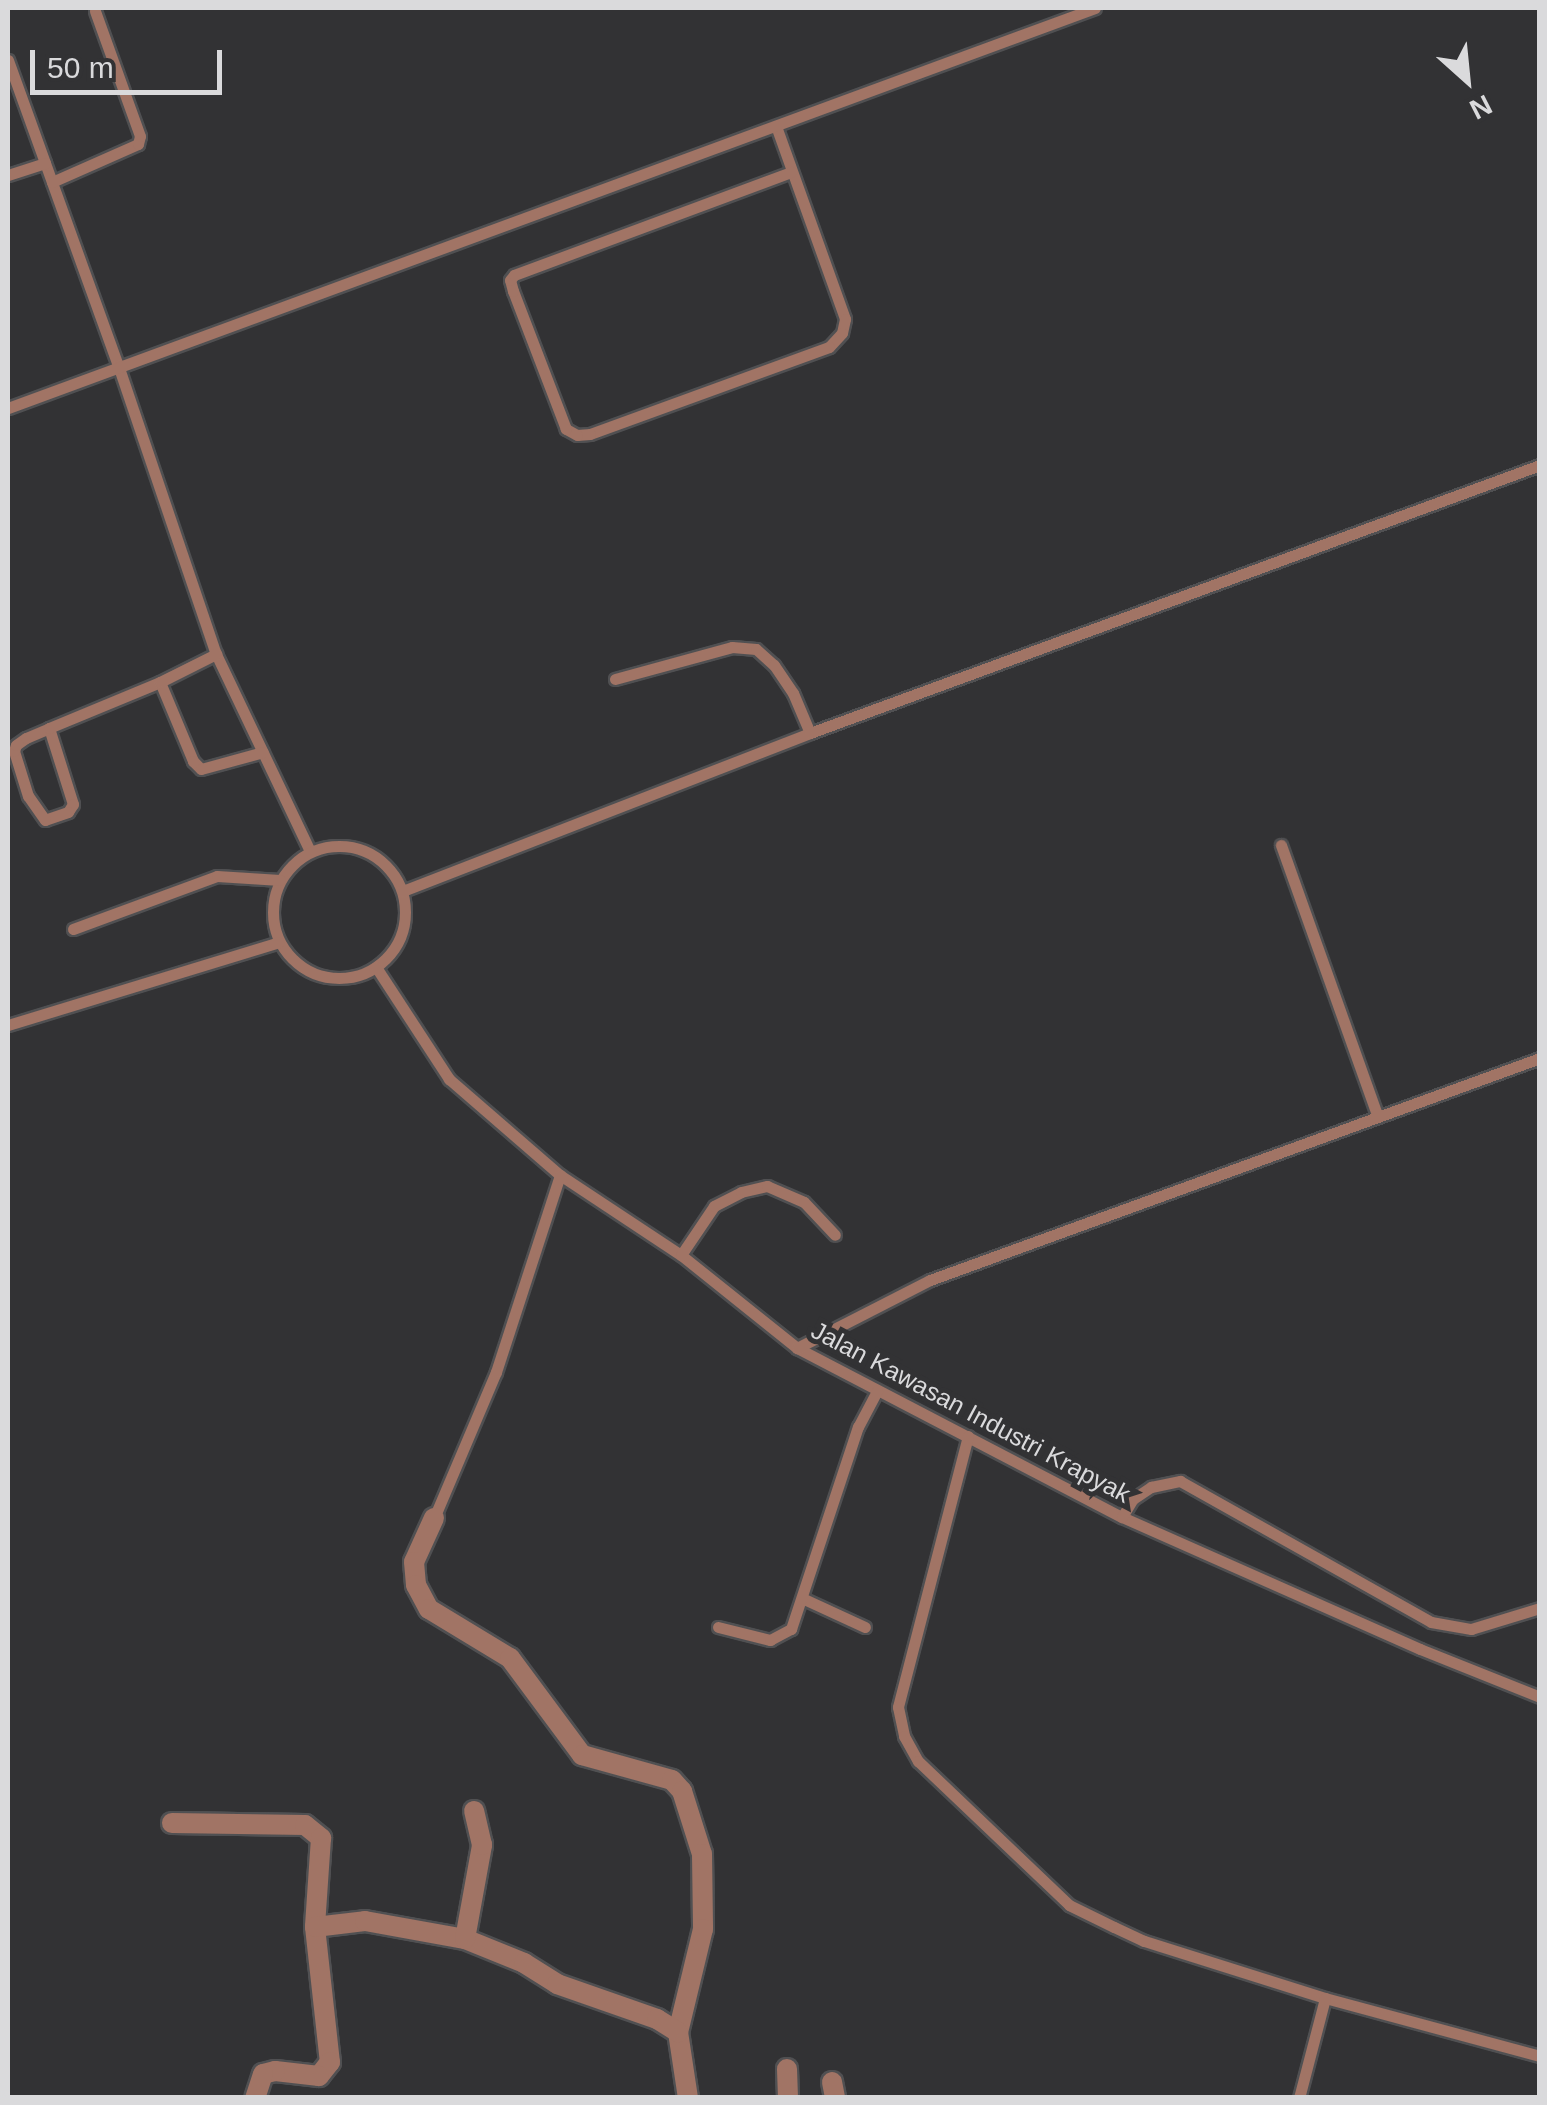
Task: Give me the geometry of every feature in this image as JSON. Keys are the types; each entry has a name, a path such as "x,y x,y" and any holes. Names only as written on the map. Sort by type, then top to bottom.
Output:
{"street":[{"path":"434,1518 414,1562 416,1585 429,1610 510,1658 582,1755 672,1780 682,1791 702,1854 703,1929 678,2032 688,2098"},
{"path":"465,1939 482,1846 474,1811"},
{"path":"172,1823 305,1825 318,1831 323,1851 315,1927 328,2069 319,2076 275,2071 263,2074 255,2098"},
{"path":"315,1927 365,1921 465,1939 524,1964 558,1984 657,2019 678,2032"},
{"path":"787,2069 788,2098"}],"lane":[{"path":"8,408 1096,8"},
{"path":"52,182 138,144 140,136 96,11"},
{"path":"8,60 118,365 216,654 310,852"},
{"path":"776,126 845,319 842,333 828,347 590,434 571,433 510,280 791,172"},
{"path":"8,175 45,163"},
{"path":"403,891 810,732 1540,465"},
{"path":"614,679 732,647 756,649 774,665 793,693 810,732"},
{"path":"49,728 73,804 68,812 45,820 28,796 14,751 26,738 216,654"},
{"path":"160,682 201,768 263,752"},
{"path":"1281,844 1376,1114"},
{"path":"332,845 355,846 376,855 393,871 403,891 406,912 402,934 392,953 376,968 344,978 311,973 292,960 279,942 273,911 280,880 292,863 310,852 332,845"},
{"path":"73,930 217,876 280,880"},
{"path":"8,1025 279,942"},
{"name":"Jalan Kawasan Industri Krapyak","path":"376,968 448,1080 560,1174 681,1254 797,1348 1122,1517 1420,1650 1540,1697"},
{"path":"797,1348 930,1280 1376,1114 1540,1058"},
{"path":"434,1518 496,1372 560,1174"},
{"path":"681,1254 714,1206 767,1186 804,1202 836,1235"},
{"path":"718,1627 770,1640 791,1628 804,1599 858,1427 877,1391"},
{"path":"968,1436 898,1707 904,1736 918,1761 1069,1905 1144,1941 1325,1998 1540,2056"},
{"path":"1122,1517 1132,1499 1180,1481 1431,1622 1471,1629 1540,1608"},
{"path":"804,1599 865,1627"},
{"path":"1298,2098 1325,1998"}]}
